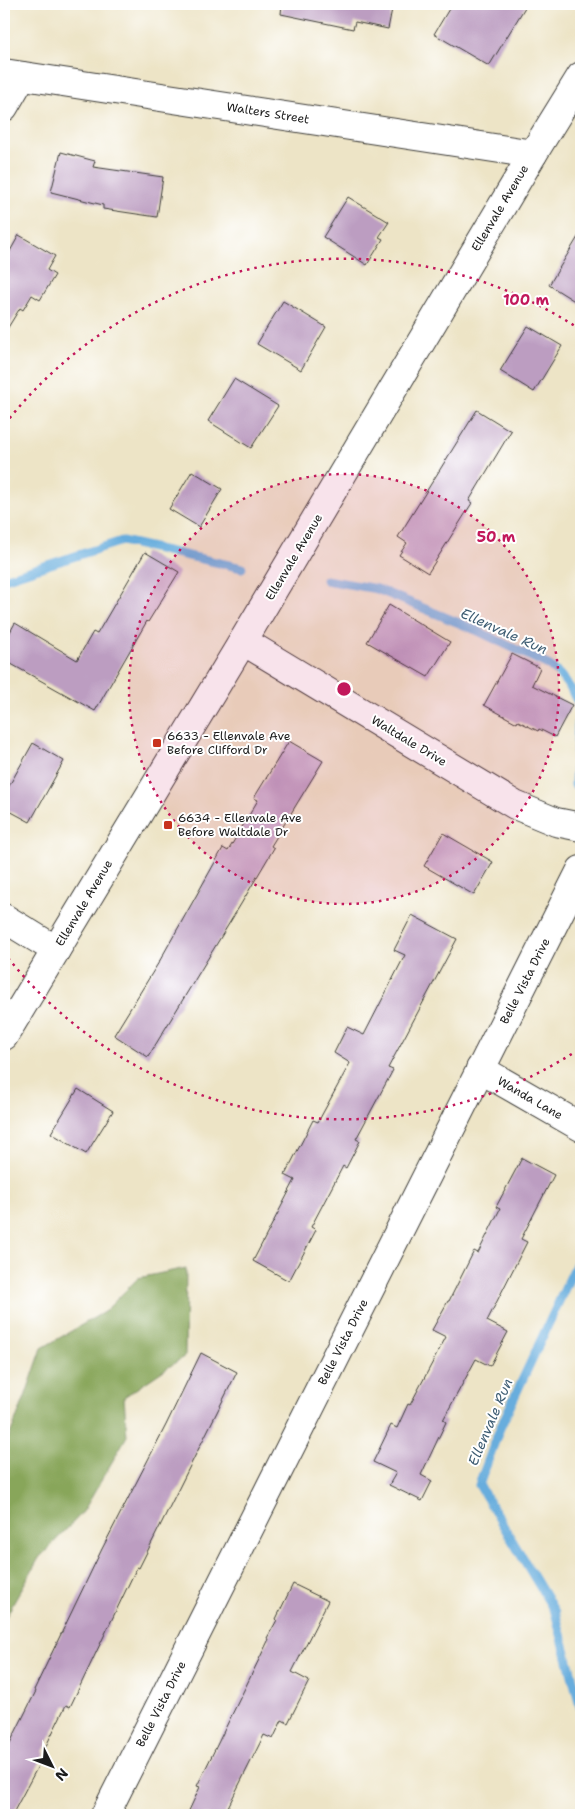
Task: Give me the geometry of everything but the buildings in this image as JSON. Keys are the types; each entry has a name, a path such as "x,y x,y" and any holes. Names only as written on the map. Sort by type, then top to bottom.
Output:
{"street":[{"path":"4,107 13,74"},
{"name":"Walters Street","path":"13,74 533,154"},
{"name":"Ellenvale Avenue","path":"4,1036 243,642 581,76"},
{"name":"Waltdale Drive","path":"243,642 515,805 556,822 581,826"},
{"name":"Belle Vista Drive","path":"105,1815 581,870"},
{"path":"4,918 56,950"},
{"name":"Wanda Lane","path":"480,1069 581,1127"}],"green space":[{"path":"186,1268 185,1356 124,1397 127,1436 83,1512 39,1558 4,1620 4,1449 42,1348 104,1312 138,1278"}],"waterway":[{"name":"Ellenvale Run","path":"4,579 122,541 242,568"},
{"name":"Ellenvale Run","path":"326,580 377,589 476,630 550,666 571,689 579,705 575,785"},
{"name":"Ellenvale Run","path":"581,1254 500,1428 479,1485 555,1612 581,1709"}],"place":[{"name":"6633 - Ellenvale Ave Before Clifford Dr","path":"157,743"},
{"name":"6634 - Ellenvale Ave Before Waltdale Dr","path":"168,825"}]}
